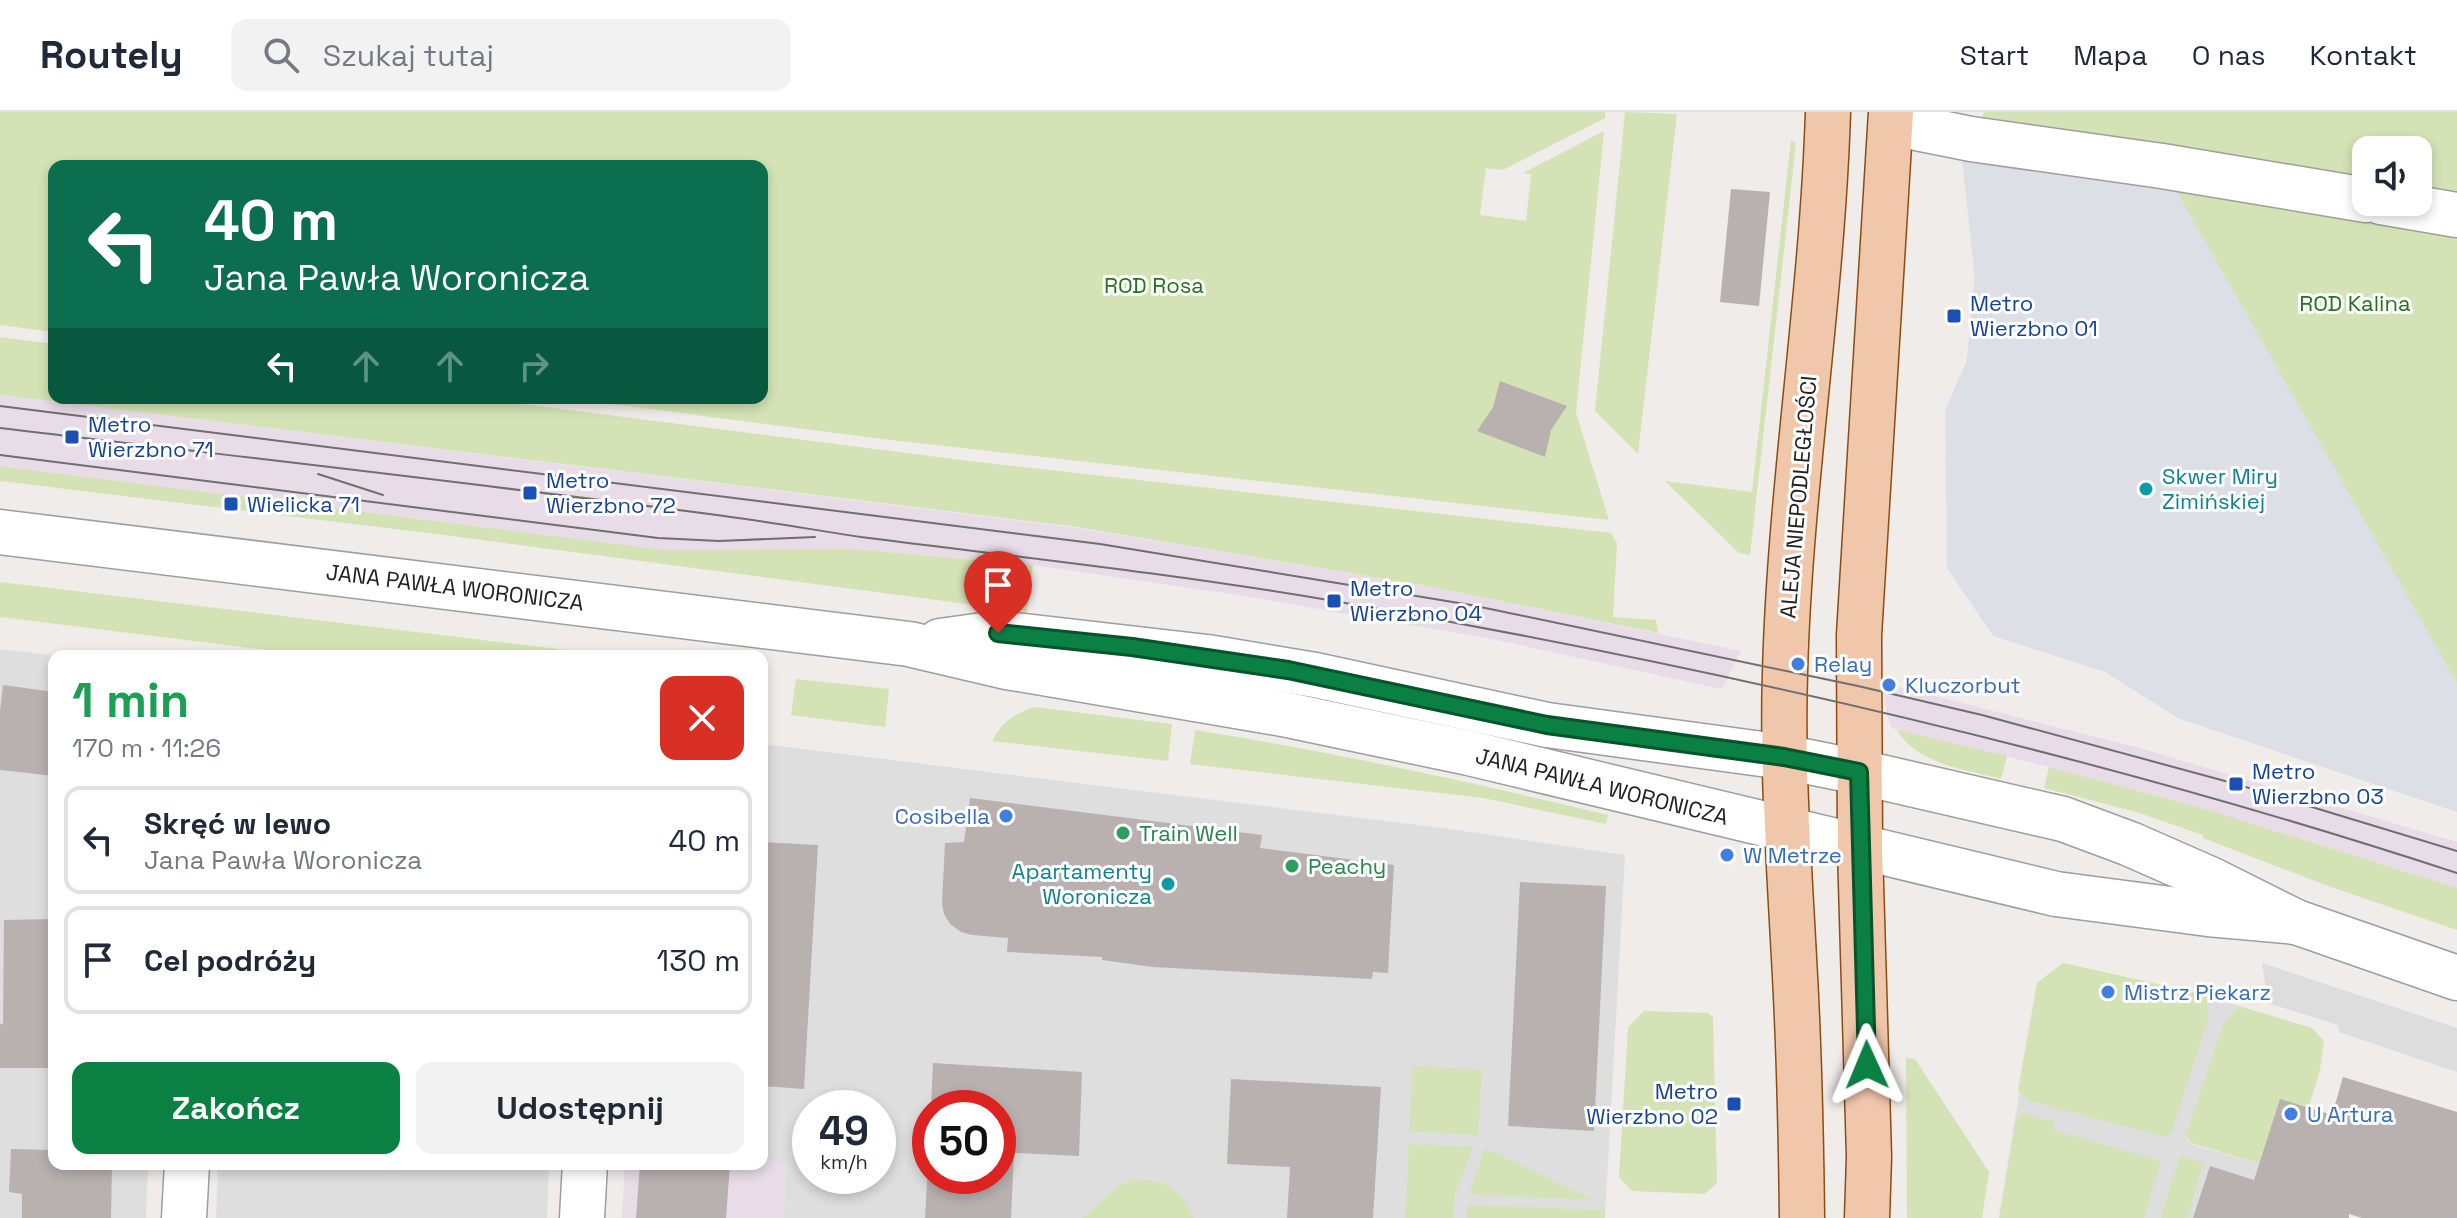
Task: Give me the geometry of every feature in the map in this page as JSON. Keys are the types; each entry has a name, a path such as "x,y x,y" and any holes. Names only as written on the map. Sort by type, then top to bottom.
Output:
{"main road":[{"name":"ALEJA NIEPODLEGŁOŚCI","path":"1802,1218 1801,1100 1784,757 1787,617 1822,232 1828,112"},
{"path":"1867,1218 1869,1157 1860,849 1859,635 1891,118"}],"street":[{"path":"1891,118 1971,139 2352,198"},
{"path":"2432,211 2457,215"},
{"name":"JANA PAWŁA WORONICZA","path":"0,532 909,644 1007,667 1283,714 1469,753 2056,894 2296,922"},
{"name":"JANA PAWŁA WORONICZA","path":"909,644 998,633 1132,647 1315,675 1547,725 1784,757 1859,772 2063,819 2157,856 2296,922 2457,978"},
{"path":"184,1218 187,1170"},
{"path":"582,1218 585,1170"}],"shaded area":[{"name":"Skwer Miry Zimińskiej","path":"1962,158 2169,178 2457,683 2457,812 2178,718 2105,672 1993,636 1947,568 1945,410 1967,360 1975,277"},
{"path":"0,395 48,401 48,404 73,404 1070,527 1432,587 1741,651 1722,689 1497,640 1238,595 1033,565 853,549 665,550 0,466"},
{"path":"0,649 48,655 48,1170 148,1170 146,1218 0,1218"},
{"path":"1883,683 2140,748 2457,842 2457,888 2212,811 1897,730 1892,728 1887,715"},
{"path":"768,745 1450,829 1625,855 1605,1218 783,1218 787,1164 768,1162"},
{"path":"2063,963 2206,995 2239,1006 2224,1023 2186,1136 2191,1144 2289,1173 2351,1208 2348,1218 1999,1218 2037,983"},
{"path":"2262,963 2457,1028 2457,1072 2339,1032 2338,1025 2268,1003"},
{"path":"768,1162 787,1164 783,1218 622,1218 625,1170 768,1170"},
{"path":"218,1170 549,1170 547,1218 216,1218"}],"green space":[{"name":"ROD Rosa","path":"0,112 1605,112 1605,118 1503,170 1486,168 1480,215 1526,221 1531,174 1523,173 1604,131 1576,413 1609,520 882,439 611,404 768,404 768,160 48,160 48,331 0,325"},
{"path":"1625,112 1677,114 1638,454 1595,411"},
{"name":"Skwer Miry Zimińskiej","path":"1984,112 2457,112 2457,812 2178,718 1967,361 1975,277 1962,158"},
{"path":"1791,140 1796,143 1750,555 1739,553 1665,481 1752,492"},
{"path":"0,337 48,343 48,401 0,395"},
{"path":"74,404 522,404 969,461 1611,533 1617,543 1613,617 1656,620 1658,633 1432,587 1070,526"},
{"path":"0,466 665,550 853,549 1033,565 1027,612 436,534 0,481"},
{"path":"0,582 567,650 267,650 0,617"},
{"path":"796,679 889,689 885,727 791,715"},
{"path":"1034,707 1172,724 1168,761 992,741 1009,720"},
{"path":"1195,730 1402,768 1608,815 1606,824 1483,798 1190,764"},
{"path":"1897,730 2007,756 2001,779 1930,758 1906,742"},
{"path":"2049,767 2212,811 2457,888 2457,930 2328,886 2203,838 2203,835 2136,812 2044,788"},
{"path":"2063,963 2206,995 2208,1018 2172,1132 2165,1137 2027,1100 2018,1090 2037,983"},
{"path":"2239,1006 2312,1028 2324,1041 2320,1070 2289,1173 2191,1143 2186,1135 2224,1022"},
{"path":"1644,1011 1708,1013 1713,1017 1717,1183 1705,1194 1632,1191 1619,1177 1628,1027"},
{"path":"1906,1058 1915,1059 1989,1172 1982,1218 1907,1218"},
{"path":"1413,1066 1482,1070 1478,1135 1409,1131"},
{"path":"2022,1113 2055,1122 2053,1130 2161,1161 2144,1218 1999,1218 2016,1119"},
{"path":"1409,1144 1473,1147 1455,1193 1453,1218 1405,1218"},
{"path":"1485,1148 1593,1200 1469,1194"},
{"path":"2180,1156 2204,1163 2187,1218 2161,1218"},
{"path":"1132,1179 1154,1181 1170,1187 1183,1199 1194,1218 1082,1218 1120,1185"},
{"path":"1467,1205 1605,1210 1605,1218 1467,1218"}],"building":[{"path":"1731,189 1770,192 1759,306 1720,302"},
{"path":"1500,381 1567,406 1551,430 1545,457 1477,431 1493,407"},
{"path":"3,685 48,691 48,775 0,770"},
{"name":"Apartamenty Woronicza","path":"970,798 1262,835 1260,848 1394,865 1388,973 1373,972 1372,979 1153,967 1102,960 1102,957 1007,952 1008,938 961,932 950,924 944,914 945,843 964,842"},
{"path":"768,842 818,845 804,1089 768,1086"},
{"path":"1520,882 1606,886 1594,1131 1508,1126"},
{"path":"48,919 48,1068 0,1068 4,920"},
{"path":"933,1063 1082,1072 1079,1156 1016,1153 1016,1090 932,1090"},
{"path":"2343,1077 2457,1112 2457,1218 2362,1218 2349,1214 2349,1218 2193,1218 2210,1166 2254,1180 2280,1099 2332,1115"},
{"path":"1231,1079 1381,1087 1373,1218 1287,1218 1290,1167 1227,1164"},
{"path":"11,1149 48,1150 48,1170 112,1170 111,1218 22,1218 22,1194 9,1192"},
{"path":"640,1170 730,1170 726,1218 636,1218"},
{"path":"926,1194 1012,1194 1011,1218 925,1218"}],"tram line":[{"path":"0,406 1100,544 1471,605 1982,715 2236,784 2457,851"},
{"path":"0,428 741,518 861,537 1275,591 1475,626 1759,684 2041,752 2181,789 2457,873"},
{"path":"0,455 658,538 719,541 815,537"},
{"path":"318,474 383,495"}],"place":[{"name":"Metro Wierzbno 01","path":"1954,316"},
{"name":"Metro Wierzbno 71","path":"72,437"},
{"name":"Skwer Miry Zimińskiej","path":"2146,489"},
{"name":"Metro Wierzbno 72","path":"530,493"},
{"name":"Wielicka 71","path":"231,504"},
{"name":"Metro Wierzbno 04","path":"1334,601"},
{"name":"Relay","path":"1798,664"},
{"name":"Kluczorbut","path":"1889,685"},
{"name":"Metro Wierzbno 03","path":"2236,784"},
{"name":"Cosibella","path":"1006,816"},
{"name":"Train Well","path":"1123,833"},
{"name":"W Metrze","path":"1727,855"},
{"name":"Peachy","path":"1292,866"},
{"name":"Apartamenty Woronicza","path":"1168,884"},
{"name":"Mistrz Piekarz","path":"2108,992"},
{"name":"Metro Wierzbno 02","path":"1734,1104"},
{"name":"U Artura","path":"2291,1114"}],"route":[{"path":"998,633 1132,647 1288,670 1547,725 1784,757 1859,772 1867,1065"}],"park label":[{"name":"ROD Kalina","path":"2355,303"}]}
